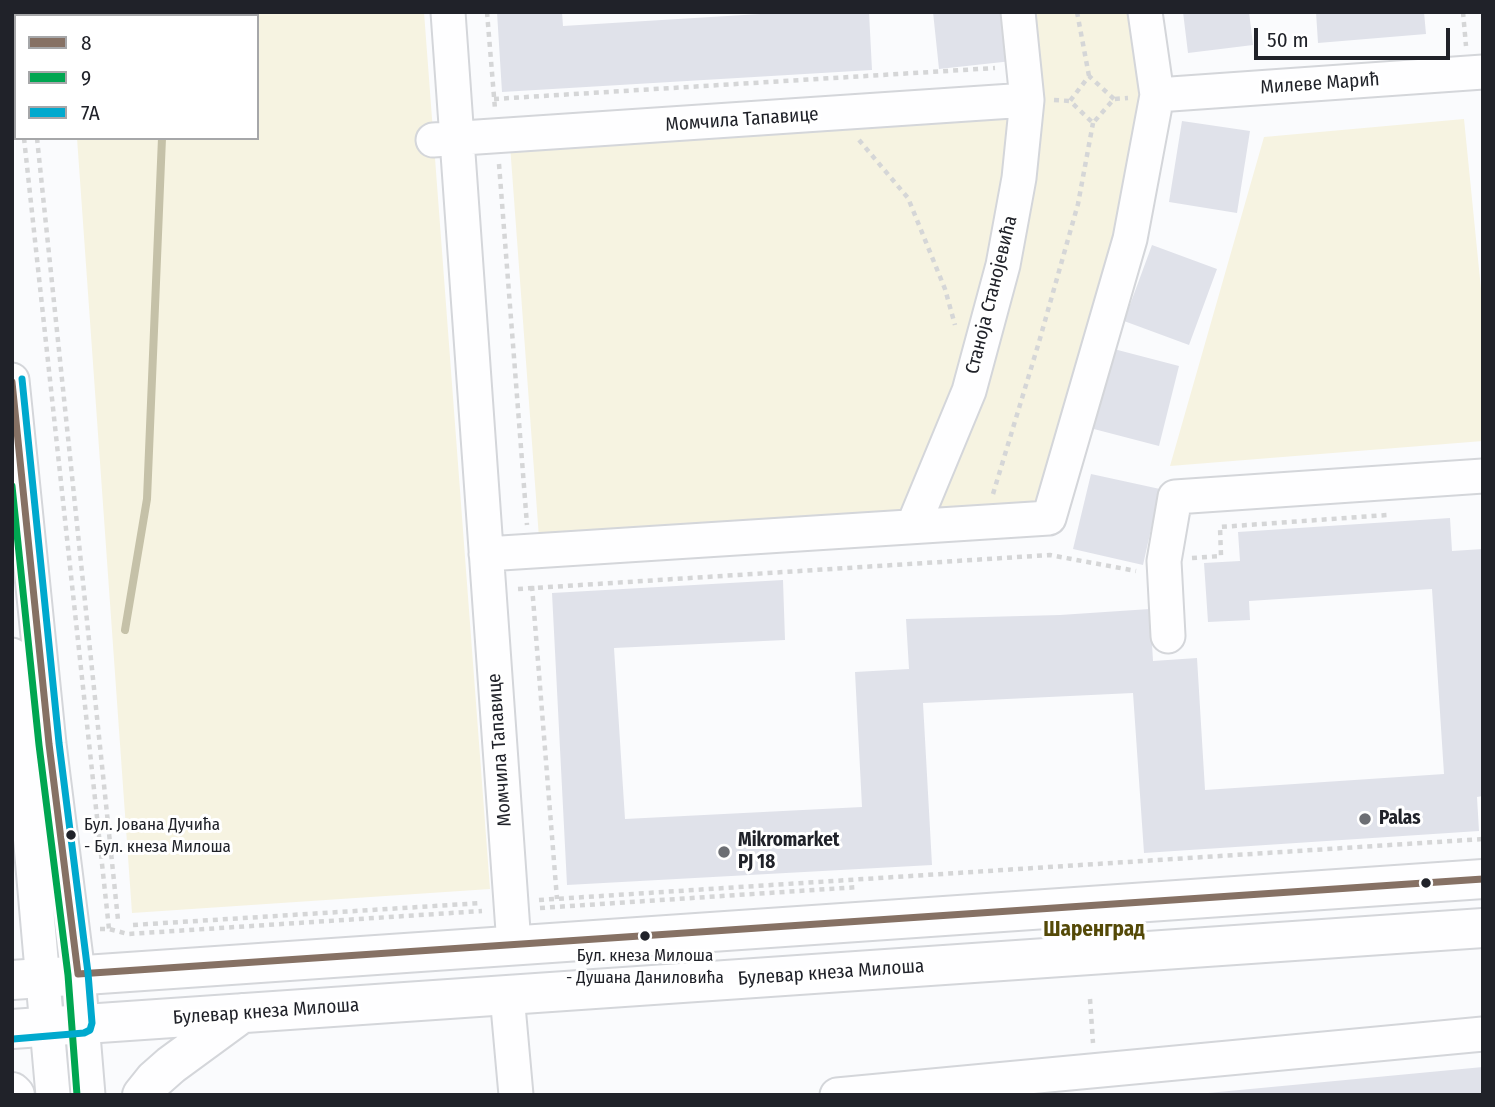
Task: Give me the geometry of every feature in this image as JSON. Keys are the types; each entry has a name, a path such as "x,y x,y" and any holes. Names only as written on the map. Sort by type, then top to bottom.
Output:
{"main road":[{"path":"44,977 512,919 1483,879"},
{"name":"Булевар кнеза Милоша","path":"47,1026 1483,929"},
{"path":"142,1095 171,1065 242,1013"}],"street":[{"name":"Момчила Тапавице","path":"448,12 445,139 486,554 512,919"},
{"name":"Станоја Станојевића","path":"914,526 969,391 1003,265 1019,178 1027,100 1018,12"},
{"path":"486,554 1049,518 1130,239 1157,95 1145,12"},
{"name":"Милеве Марић","path":"1157,95 1483,72"},
{"name":"Момчила Тапавице","path":"445,139 1027,100"},
{"path":"12,380 49,744 44,977"},
{"path":"1168,636 1164,561 1175,497 1483,476"},
{"path":"12,655 53,1095"},
{"path":"507,995 516,1095"},
{"path":"47,1026 88,1095"},
{"path":"837,1095 1483,1034"}],"path":[{"path":"487,12 556,899"},
{"path":"984,522 1078,204 1093,123 1114,99 1089,76 1077,12"},
{"path":"494,100 1024,66"},
{"path":"1089,76 1070,100 1093,123"},
{"path":"829,114 858,140 908,198 945,289 955,328"},
{"path":"24,140 109,929 128,934 512,919 859,887"},
{"path":"37,140 118,920"},
{"path":"489,590 1050,555 1139,572 1164,561 1222,555 1220,527 1400,514"},
{"path":"133,925 512,919 556,899 1483,839"},
{"path":"1090,999 1095,1070"}],"shaded area":[{"path":"424,12 490,889 132,913 77,140 259,140 259,14 68,14"},
{"path":"1030,12 1137,12 1147,86 1119,232 1039,509 928,515 980,396"},
{"path":"1015,111 1008,180 959,388 905,516 539,538 510,145"},
{"path":"1464,119 1483,309 1483,441 1170,466 1264,137"}],"building":[{"path":"497,12 562,12 563,26 793,12 869,12 872,70 502,92"},
{"path":"933,12 1007,12 1012,61 939,69"},
{"path":"1183,12 1249,12 1253,45 1188,53"},
{"path":"1316,12 1424,12 1426,34 1318,43"},
{"path":"1182,121 1250,131 1237,213 1169,202"},
{"path":"1152,245 1217,269 1189,345 1124,321"},
{"path":"1110,348 1179,366 1159,446 1090,428"},
{"path":"1091,474 1160,489 1143,565 1073,549"},
{"path":"1450,518 1452,551 1483,549 1483,796 1477,797 1479,831 1144,853 1133,693 923,703 932,865 567,885 552,593 783,580 785,640 614,648 625,819 862,807 855,672 909,669 906,619 1060,615 1150,609 1153,661 1197,658 1205,790 1444,774 1432,589 1249,601 1250,620 1208,622 1204,563 1240,561 1238,532"},
{"path":"1483,1067 1483,1095 1208,1095 1208,1093"}],"waterway":[{"path":"125,630 147,499 162,140"}],"transit line":[{"name":"7A","path":"13,1039 84,1033 90,1030 92,1023 59,743 22,379"},
{"name":"8","path":"12,382 49,744 78,974 1483,879"},
{"name":"9","path":"12,486 39,745 68,975 77,1095"}],"place":[{"name":"Palas","path":"1365,819"},
{"name":"Бул. Јована Дучића - Бул. кнеза Милоша","path":"71,835"},
{"name":"Mikromarket PJ 18","path":"724,852"},
{"name":"Бул. кнеза Милоша - Душана Даниловића","path":"645,936"}],"district":[{"name":"Шаренград","path":"1094,930"}]}
